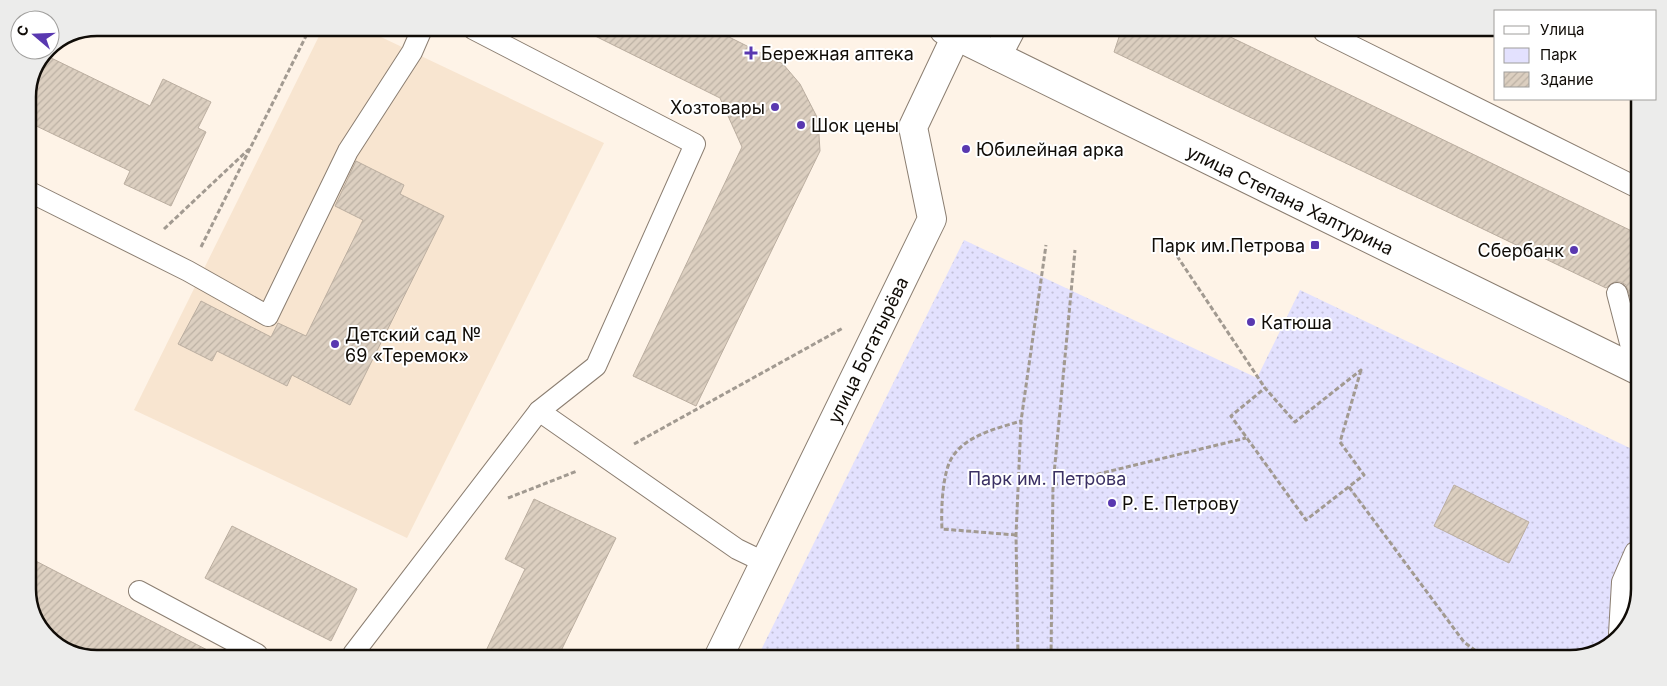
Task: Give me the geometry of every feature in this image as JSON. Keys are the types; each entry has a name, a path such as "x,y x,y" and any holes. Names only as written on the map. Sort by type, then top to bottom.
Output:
{"street":[{"name":"улица Богатырёва","path":"722,650 932,219 913,127 949,36"},
{"name":"улица Степана Халтурина","path":"956,36 1631,367"},
{"path":"997,56 1007,36"}],"lane":[{"path":"36,195 144,248 268,316 348,151 412,52 419,36"},
{"path":"356,650 539,411 596,366 695,144 487,36"},
{"path":"1332,36 1631,185"},
{"path":"1617,293 1631,347"},
{"path":"539,411 737,549 764,562"},
{"path":"1620,623 1622,582 1631,561"},
{"path":"139,592 249,650"}],"path":[{"path":"188,271 306,36"},
{"path":"144,248 251,147"},
{"path":"1018,650 1016,535 1021,421 1046,245"},
{"path":"1051,650 1053,485 1074,250"},
{"path":"1177,256 1265,388 1295,422 1361,370 1340,442 1364,475 1306,520 1230,416 1265,388"},
{"path":"501,501 608,458 849,324"},
{"path":"1016,535 942,528 941,514 944,481 952,456 967,443 992,429 1021,421"},
{"path":"1053,485 1246,438"},
{"path":"1349,487 1464,642 1474,650"}],"shaded area":[{"name":"Детский сад № 69 «Теремок»","path":"319,36 379,36 604,143 407,538 134,410"}],"green space":[{"name":"Парк им. Петрова","path":"964,240 1257,378 1300,290 1631,449 1631,588 1627,608 1616,629 1607,637 1597,643 1577,649 761,650"}],"building":[{"path":"595,36 727,36 783,64 800,84 818,119 820,151 696,406 633,376 742,147 720,98"},
{"path":"1119,36 1228,36 1631,231 1631,300 1626,285 1621,282 1614,282 1606,288 1114,52"},
{"path":"50,60 55,60 150,106 163,79 211,102 198,128 206,132 171,206 124,184 130,171 36,126 37,86 41,74"},
{"path":"356,161 404,185 400,194 444,216 350,405 292,375 287,386 217,351 212,361 178,344 201,301 271,337 278,323 306,336 363,220 335,206"},
{"path":"1454,485 1529,522 1509,563 1434,526"},
{"path":"534,499 616,538 561,650 486,650 525,569 505,559"},
{"path":"232,526 357,589 331,641 205,578"},
{"path":"36,561 207,650 98,650 70,643 54,632 41,612 36,592"}],"place":[{"name":"Бережная аптека","path":"751,53"},
{"name":"Хозтовары","path":"775,107"},
{"name":"Шок цены","path":"801,125"},
{"name":"Юбилейная арка","path":"966,149"},
{"name":"Парк им.Петрова","path":"1315,245"},
{"name":"Сбербанк","path":"1574,250"},
{"name":"Катюша","path":"1251,322"},
{"name":"Детский сад № 69 «Теремок»","path":"335,344"},
{"name":"Р. Е. Петрову","path":"1112,503"}]}
